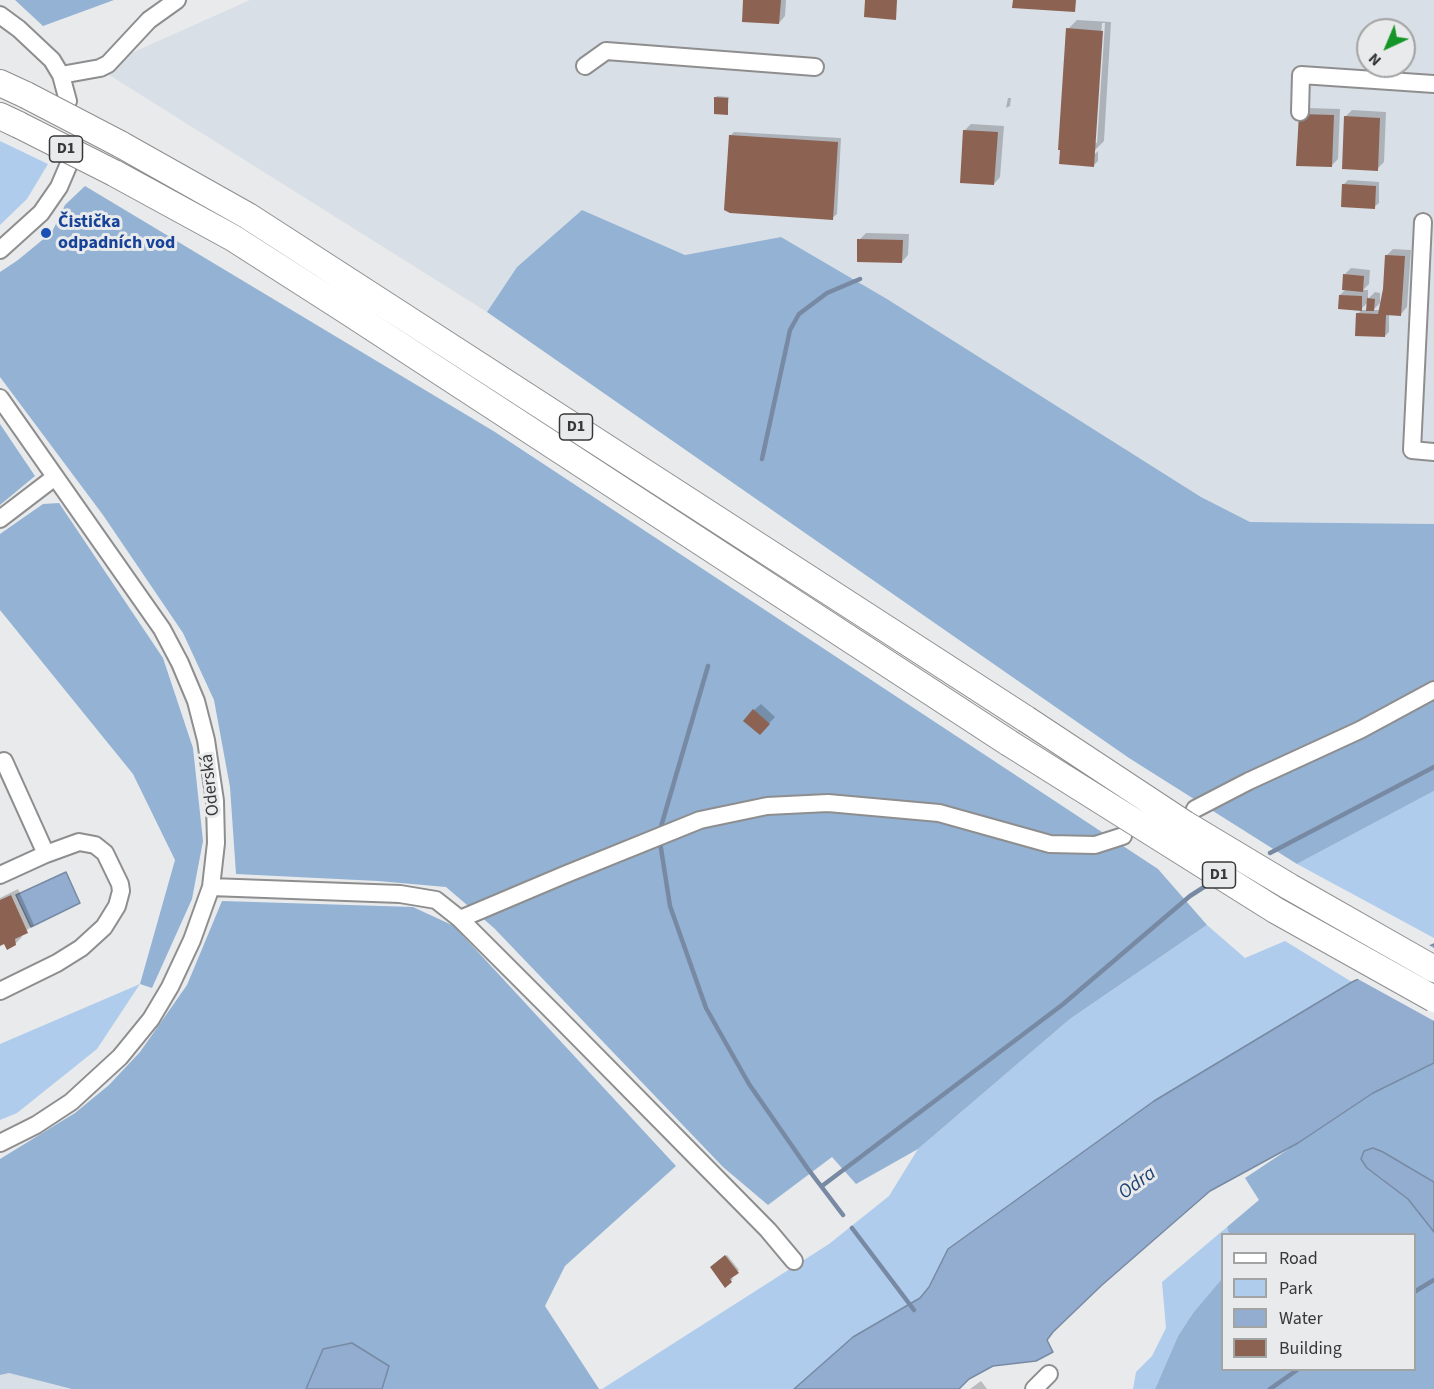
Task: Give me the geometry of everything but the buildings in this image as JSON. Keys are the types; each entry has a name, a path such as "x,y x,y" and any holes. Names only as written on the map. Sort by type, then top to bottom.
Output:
{"highway":[{"name":"D1","path":"0,83 120,144 248,216 1185,824 1434,969"},
{"name":"D1","path":"9,121 114,172 232,238 1010,742 1275,910 1434,999"}],"street":[{"path":"61,75 100,68 108,64 149,20 177,0"},
{"path":"0,15 43,50 61,75 68,101"},
{"path":"585,66 606,51 815,67"},
{"path":"1300,112 1301,75 1434,84"},
{"path":"0,250 41,213 59,187 68,166"},
{"path":"1423,222 1412,450 1434,452"},
{"name":"Oderská","path":"0,398 162,629 189,681 206,740 215,801 216,854 211,887 192,940 161,1003 135,1039 71,1102 36,1125 0,1143"},
{"path":"0,519 55,477"},
{"path":"1195,809 1359,730 1434,690"},
{"path":"1,759 46,854"},
{"path":"460,920 700,820 767,806 828,803 939,813 1050,844 1095,845 1123,836"},
{"path":"0,875 79,842 95,845 105,853 120,884 120,897 104,927 81,948 57,963 0,991"},
{"path":"211,887 400,894 436,900 460,920 768,1230 794,1261"},
{"path":"1034,1389 1049,1374"}],"shaded area":[{"path":"15,0 114,0 43,26"},
{"path":"250,0 1434,0 1434,524 1250,522 1201,497 887,299 781,237 685,255 582,210 517,267 487,312 98,68"},
{"path":"85,186 495,432 1158,869 1207,925 1070,1019 918,1149 856,1184 832,1157 768,1205 723,1167 494,928 446,887 236,874 230,787 214,700 183,633 103,515 0,377 0,272 52,232 65,205"},
{"path":"582,210 685,255 781,237 887,299 1201,497 1250,522 1434,524 1434,791 1297,864 1129,758 487,312 517,267"},
{"path":"0,424 35,476 0,505"},
{"path":"59,503 163,658 193,748 203,841 192,899 152,988 140,984 175,860 133,774 0,610 0,534 43,504"},
{"path":"222,901 413,907 454,926 676,1166 565,1266 545,1306 599,1389 72,1389 9,1373 0,1375 0,1159 75,1113 109,1085 140,1052 187,985"},
{"path":"1434,1063 1434,1182 1367,1168 1408,1199 1434,1232 1434,1389 1155,1389 1178,1336 1193,1313 1221,1280 1221,1371 1416,1371 1416,1233 1229,1233 1227,1227 1259,1200 1245,1178 1373,1093"},
{"path":"9,1373 72,1389 0,1389 0,1375"}],"green space":[{"path":"0,141 48,164 27,199 0,225"},
{"path":"1434,791 1434,938 1297,864"},
{"path":"1207,925 1245,958 1285,941 1352,982 1154,1101 948,1249 929,1287 920,1298 853,1337 794,1389 602,1389 829,1244 889,1196 918,1149 1070,1019"},
{"path":"140,984 97,1049 17,1113 0,1120 0,1044"},
{"path":"1227,1227 1229,1233 1221,1233 1221,1282 1193,1313 1178,1336 1155,1389 1133,1389 1136,1372 1152,1356 1166,1328 1162,1282"}],"water":[{"path":"66,872 80,903 31,927 16,895"},
{"name":"Odra","path":"1434,944 1434,1063 1373,1093 1298,1143 1210,1191 1102,1285 1053,1332 1047,1340 1053,1352 1036,1361 993,1366 969,1379 959,1389 794,1389 853,1337 920,1298 929,1287 948,1249 1154,1101 1352,982"},
{"path":"1373,1148 1434,1182 1434,1232 1408,1199 1367,1168 1361,1159 1364,1151"},
{"path":"352,1343 389,1366 382,1389 306,1389 323,1349"}],"pier":[{"path":"1427,944 1434,948 1434,1021 1356,978"}],"waterway":[{"path":"762,459 790,330 799,314 827,293 860,279"},
{"path":"660,830 708,666"},
{"path":"1270,853 1434,767"},
{"path":"660,842 670,906 706,1008 749,1084 843,1215"},
{"path":"822,1186 1062,1005 1190,896 1204,887"},
{"path":"852,1228 914,1310"},
{"path":"1416,1291 1434,1280"},
{"path":"1270,1389 1296,1371"}],"place":[{"name":"Čistička odpadních vod","path":"46,233"}]}
